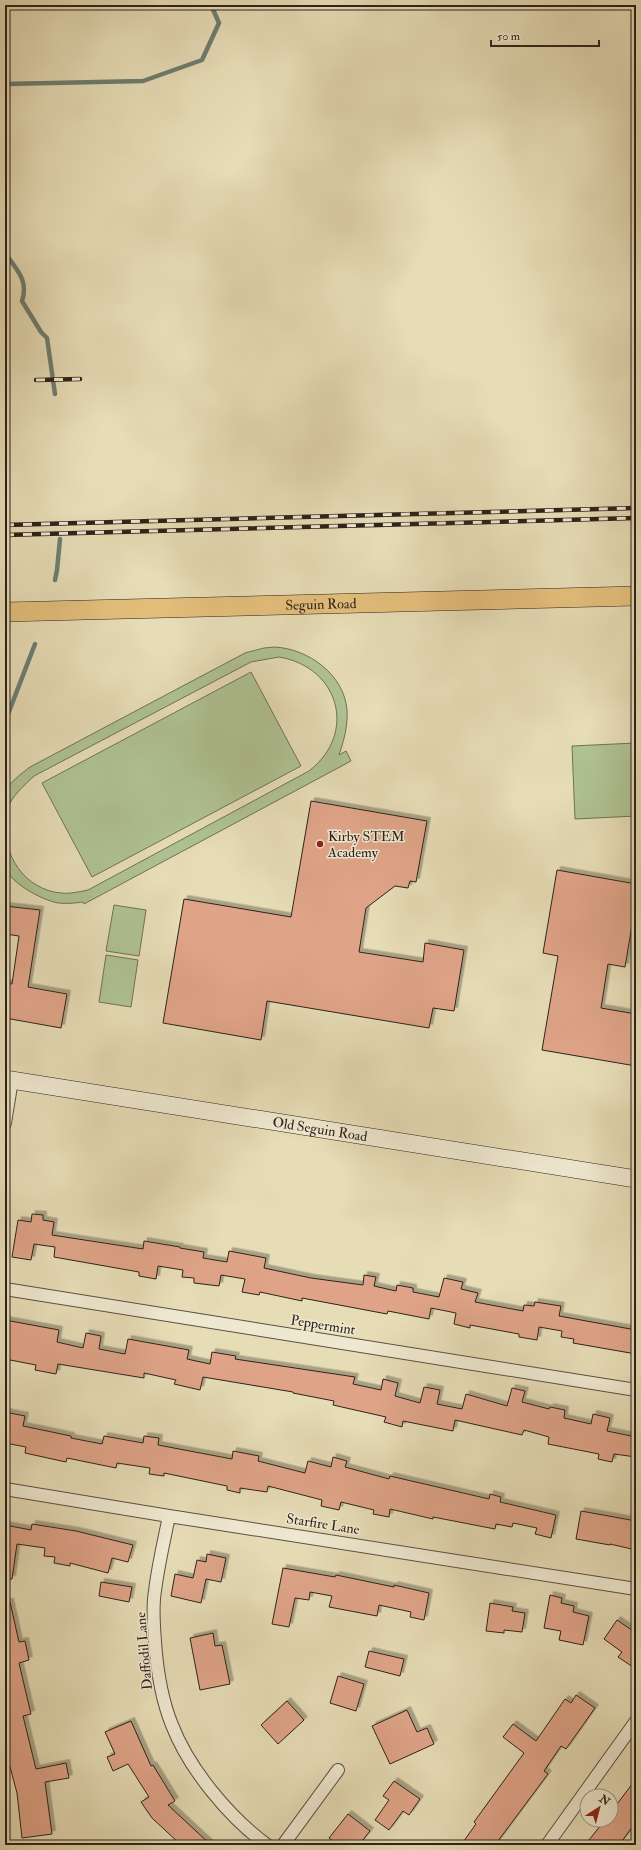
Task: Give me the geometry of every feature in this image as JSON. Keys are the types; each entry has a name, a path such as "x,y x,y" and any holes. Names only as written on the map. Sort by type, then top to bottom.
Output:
{"main road":[{"name":"Seguin Road","path":"5,612 636,596"}],"street":[{"path":"5,1123 9,1080"},
{"name":"Old Seguin Road","path":"9,1080 636,1180"},
{"name":"Peppermint","path":"5,1290 636,1390"},
{"name":"Starfire Lane","path":"5,1489 636,1589"},
{"name":"Daffodil Lane","path":"169,1516 154,1592 158,1670 163,1697 183,1750 215,1795 242,1823 267,1845"},
{"path":"548,1845 636,1721"},
{"path":"283,1845 338,1770"}],"green space":[{"path":"275,647 300,653 311,658 332,675 339,685 347,710 347,722 339,755 346,751 351,761 84,904 83,902 58,903 44,899 14,880 5,868 4,819 5,794 12,782 30,767 245,653","holes":["279,657 300,663 316,674 328,687 335,704 337,721 333,739 324,756 309,771 88,890 74,893 61,893 48,890 27,878 18,868 8,846 6,833 9,807 15,795 34,776 251,662"]},
{"path":"251,672 301,766 92,877 42,783"},
{"path":"636,743 636,816 575,819 572,746"},
{"path":"114,905 146,910 139,956 106,951"},
{"path":"106,955 138,960 131,1007 99,1002"}],"building":[{"path":"311,801 427,821 416,882 410,881 408,888 395,886 366,908 359,952 423,962 425,943 464,950 454,1011 433,1008 429,1028 267,1001 261,1040 163,1023 184,899 291,917"},
{"path":"557,870 636,884 636,901 625,967 608,964 601,1008 636,1014 636,1066 542,1050 558,956 543,953"},
{"path":"5,906 40,910 28,987 67,994 61,1028 5,1018 5,983 12,984 19,936 5,934"},
{"path":"32,1214 43,1215 43,1220 54,1222 52,1235 143,1249 144,1241 204,1252 203,1258 227,1262 229,1251 266,1258 264,1268 311,1278 363,1285 364,1275 376,1277 374,1286 396,1291 397,1285 413,1288 413,1292 439,1297 444,1278 463,1282 461,1289 478,1293 475,1302 523,1311 524,1305 534,1306 535,1302 561,1306 559,1316 636,1330 636,1354 573,1343 574,1339 561,1337 562,1331 539,1327 537,1340 519,1337 519,1334 470,1325 470,1328 454,1324 456,1313 431,1308 429,1319 388,1311 387,1314 302,1298 302,1301 260,1292 259,1295 242,1292 245,1279 221,1275 219,1286 194,1283 194,1278 182,1277 183,1270 158,1266 156,1279 139,1276 139,1272 54,1257 55,1247 34,1244 31,1260 12,1257 18,1220 31,1222"},
{"path":"5,1320 59,1330 57,1342 83,1348 86,1333 101,1336 99,1349 125,1354 128,1339 189,1350 187,1359 210,1364 212,1352 236,1356 235,1359 355,1377 353,1384 381,1390 383,1379 398,1383 395,1396 420,1403 424,1387 440,1390 437,1404 462,1409 466,1394 507,1406 512,1388 525,1391 522,1402 549,1409 550,1407 565,1410 564,1418 591,1424 593,1414 610,1418 607,1431 636,1437 636,1457 614,1454 612,1462 598,1459 599,1454 548,1444 549,1437 524,1430 522,1435 455,1420 453,1431 403,1421 402,1427 384,1422 386,1417 333,1405 334,1401 293,1392 203,1377 200,1390 174,1384 176,1380 144,1373 144,1378 58,1364 56,1374 35,1370 36,1365 5,1359"},
{"path":"5,1412 25,1416 23,1426 71,1436 71,1438 102,1444 104,1436 143,1443 144,1436 159,1438 158,1445 232,1459 233,1451 259,1456 258,1461 305,1473 308,1461 331,1467 333,1457 347,1461 345,1467 389,1479 390,1476 489,1499 490,1494 501,1497 500,1502 556,1515 551,1538 535,1534 537,1528 513,1523 512,1527 496,1524 495,1529 433,1517 433,1519 390,1509 389,1517 373,1514 374,1510 341,1502 339,1510 321,1506 322,1500 268,1486 267,1492 240,1488 240,1493 227,1490 227,1486 164,1473 164,1476 149,1474 150,1468 117,1463 116,1468 67,1458 66,1462 25,1453 26,1447 5,1443"},
{"path":"581,1511 636,1521 636,1550 610,1544 576,1539"},
{"path":"32,1524 76,1531 133,1545 128,1562 112,1558 108,1573 70,1563 70,1566 54,1563 55,1557 44,1556 45,1548 17,1544 12,1579 5,1579 5,1525 31,1530"},
{"path":"207,1554 226,1558 221,1582 206,1579 201,1603 171,1596 175,1574 193,1578 197,1560 206,1562"},
{"path":"283,1568 335,1577 336,1575 394,1587 394,1585 429,1593 424,1620 410,1617 411,1612 379,1605 377,1616 329,1607 332,1596 310,1592 309,1600 295,1598 289,1627 272,1624"},
{"path":"101,1582 132,1587 129,1602 99,1596"},
{"path":"550,1595 562,1598 561,1603 574,1606 573,1612 589,1616 583,1645 559,1640 561,1631 544,1628"},
{"path":"5,1602 10,1602 19,1642 25,1641 29,1660 19,1663 31,1714 23,1716 36,1769 66,1763 69,1778 45,1782 52,1834 22,1838 17,1793 5,1748"},
{"path":"490,1603 513,1607 512,1611 525,1613 522,1632 504,1630 504,1633 486,1631"},
{"path":"617,1620 636,1633 636,1669 618,1657 622,1652 604,1639"},
{"path":"213,1633 215,1646 222,1645 230,1684 200,1690 190,1638"},
{"path":"369,1651 404,1659 400,1676 365,1667"},
{"path":"338,1676 364,1684 356,1711 330,1703"},
{"path":"576,1695 595,1708 566,1749 561,1746 544,1771 548,1774 495,1845 461,1845 476,1824 474,1822 524,1753 503,1737 513,1724 536,1741 565,1699 571,1703"},
{"path":"287,1701 304,1720 278,1744 261,1725"},
{"path":"407,1710 417,1732 427,1728 434,1744 390,1764 372,1726"},
{"path":"131,1721 151,1766 153,1765 175,1801 168,1805 211,1845 181,1845 152,1818 141,1802 149,1797 128,1764 113,1771 107,1757 115,1754 105,1732"},
{"path":"636,1779 636,1822 619,1845 585,1845 599,1828 619,1828 619,1801"},
{"path":"394,1781 420,1799 409,1815 403,1811 389,1830 375,1820 389,1800 383,1796"},
{"path":"348,1814 370,1831 359,1845 338,1845 329,1838"}],"waterway":[{"path":"5,84 143,81 202,60 219,23 211,5"},
{"path":"5,253 23,281 24,294 22,301 41,332 47,338 55,394"},
{"path":"55,580 60,539"},
{"path":"5,722 35,644"}],"railway":[{"path":"36,380 80,379"},
{"path":"5,525 636,508"},
{"path":"5,535 636,518"}],"place":[{"name":"Kirby STEM Academy","path":"320,844"}]}
